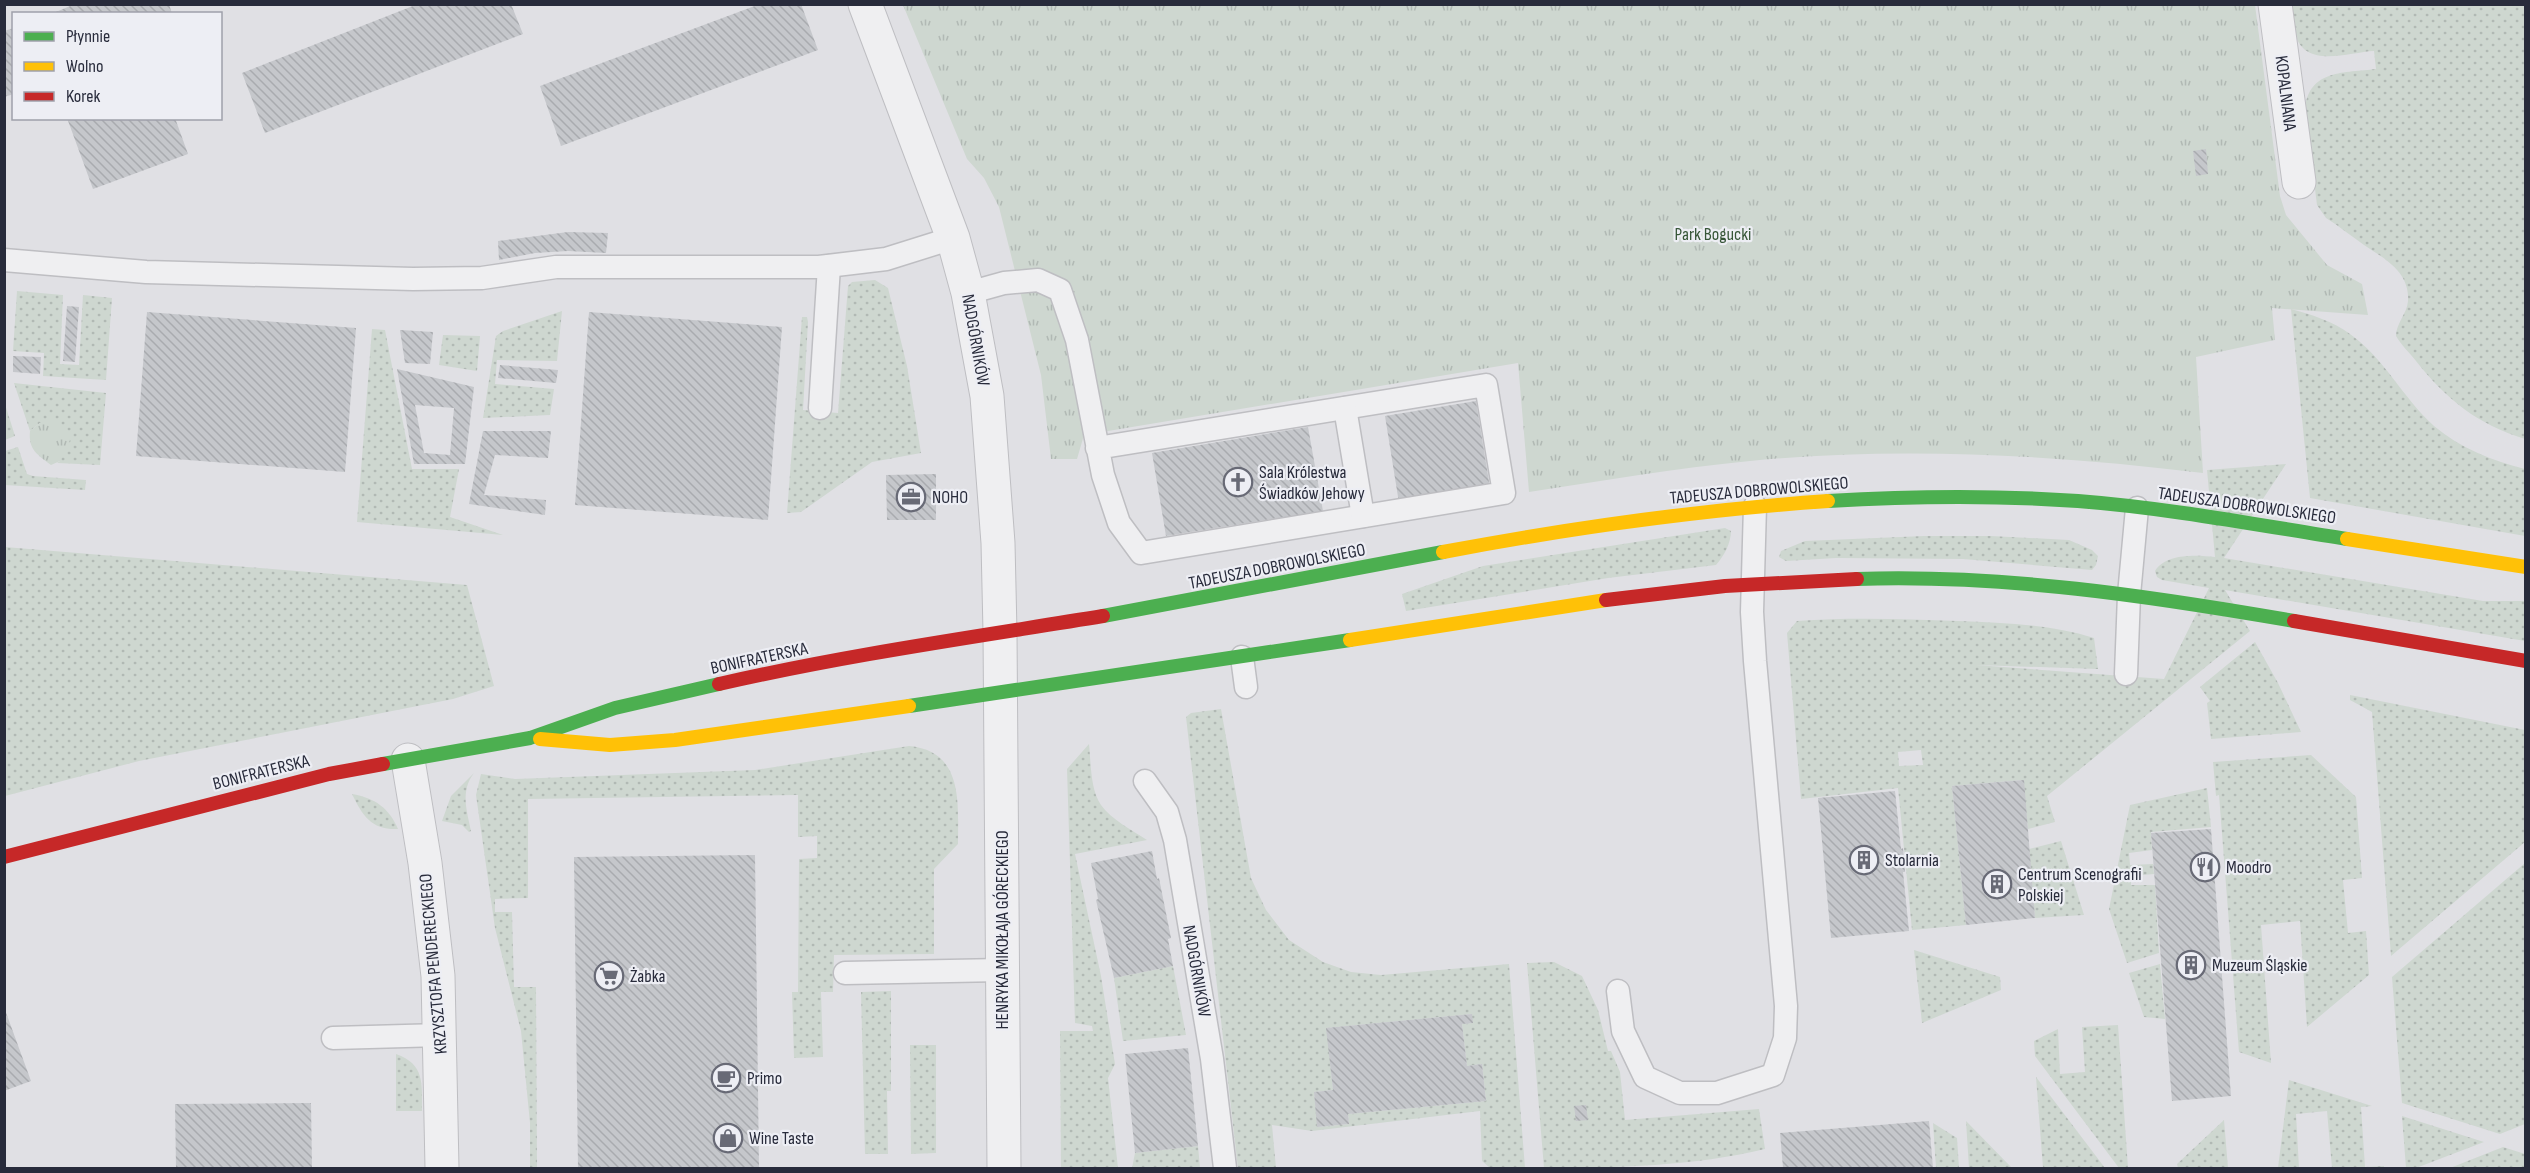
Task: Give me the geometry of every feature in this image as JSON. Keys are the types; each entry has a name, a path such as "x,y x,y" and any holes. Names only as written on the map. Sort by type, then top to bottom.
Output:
{"street":[{"name":"NADGÓRNIKÓW","path":"865,4 953,238 968,293 987,396 998,543 1000,692"},
{"name":"KOPALNIANA","path":"2275,4 2299,182"},
{"name":"TADEUSZA DOBROWOLSKIEGO","path":"1000,632 1129,612 1481,545 1661,517 1755,506 1877,498 1947,497 2078,501 2313,533 2526,567"},
{"path":"1000,692 1242,657 1595,600 1753,582 1874,578 1949,579 2076,588 2526,661"},
{"name":"BONIFRATERSKA","path":"4,857 318,777 530,738 615,708 742,679 1000,632"},
{"name":"BONIFRATERSKA","path":"530,738 610,745 675,741 1000,692"},
{"name":"HENRYKA MIKOŁAJA GÓRECKIEGO","path":"1000,692 1004,1168"},
{"name":"KRZYSZTOFA PENDERECKIEGO","path":"408,760 431,909 438,976 442,1168"}],"lane":[{"path":"4,260 146,272 413,279 482,278 565,266 829,266 886,259 953,238"},
{"path":"820,408 829,266"},
{"path":"968,293 1004,283 1038,280 1060,290 1077,340 1097,448 1103,476 1119,523 1141,553 1504,494 1485,385 1097,448"},
{"path":"1345,408 1363,516"},
{"path":"1618,991 1623,1031 1645,1077 1680,1093 1717,1093 1773,1075 1785,1038 1786,1006 1755,661 1753,582 1755,506"},
{"path":"2126,674 2129,595 2137,508"},
{"path":"1242,657 1246,687"},
{"name":"NADGÓRNIKÓW","path":"1145,781 1167,812 1174,840 1212,1059 1225,1168"},
{"path":"844,973 1002,970"},
{"path":"333,1038 441,1035"}],"green space":[{"name":"Park Bogucki","path":"903,5 2255,5 2280,196 2286,215 2327,265 2362,284 2368,315 2272,308 2275,340 2196,357 2203,473 2034,457 1920,453 1863,454 1807,456 1722,464 1529,492 1518,363 1084,435 1077,459 1051,459 1041,375 999,207 984,178 967,159"},
{"path":"2291,5 2525,5 2525,439 2478,418 2439,388 2396,336 2408,301 2408,291 2400,274 2388,261 2326,218 2317,205 2305,109 2308,96 2313,86 2330,76 2376,69 2374,51 2340,56 2317,55 2308,52 2300,44 2295,33"},
{"path":"875,280 888,288 907,366 921,453 872,462 801,512 787,513 802,317 807,317 808,322 803,410 838,413 848,286 852,282"},
{"path":"17,291 63,295 60,364 79,365 83,295 112,298 106,380 43,376 44,353 13,351"},
{"path":"2291,309 2337,325 2350,334 2373,355 2423,415 2444,434 2477,453 2525,469 2525,536 2310,498"},
{"path":"562,311 557,361 497,360 495,384 554,389 550,415 483,418 496,336 503,331"},
{"path":"372,329 385,330 412,469 459,469 450,517 503,535 357,522"},
{"path":"443,335 480,336 477,371 439,365"},
{"path":"14,383 106,393 100,465 57,463 60,461 40,423 30,431"},
{"path":"4,401 15,436 5,440 4,440"},
{"path":"58,419 70,440 60,461 51,465 32,447 30,431 40,423"},
{"path":"18,447 27,474 86,480 85,490 5,485 5,451"},
{"path":"2286,464 2224,558 2483,601 2526,601 2525,641 2225,590 2250,631 2047,796 2055,822 2028,829 2023,780 1952,786 1966,925 1912,930 1898,788 1801,799 1787,633 1797,621 1837,619 1958,621 2043,627 2094,638 2098,669 1976,665 2164,679 2209,588 2162,580 2157,577 2155,571 2160,565 2174,558 2215,557 2207,470","holes":["1921,750 1923,765 1899,766 1898,752"]},
{"path":"1725,528 1731,531 1730,540 1716,565 1608,578 1406,611 1402,594 1483,566"},
{"path":"1924,536 1991,536 2069,540 2092,550 2098,556 2092,570 1963,559 1836,558 1786,561 1779,557 1781,551 1805,541"},
{"path":"5,547 467,585 494,686 453,699 139,761 5,796"},
{"path":"2255,642 2278,683 2301,732 2211,739 2207,703 2210,701 2200,687"},
{"path":"2350,695 2525,730 2525,842 2391,956 2372,712 2350,700"},
{"path":"1221,709 1251,878 1266,910 1289,940 1323,962 1351,972 1381,975 1509,964 1525,1168 1490,1168 1482,1161 1480,1111 1312,1131 1272,1125 1276,1168 1238,1168 1186,717 1191,713","holes":["1472,1014 1472,1023 1462,1024 1467,1066 1482,1064 1486,1101 1348,1114 1349,1124 1318,1127 1314,1092 1333,1090 1327,1028"]},
{"path":"1089,744 1097,799 1116,820 1147,840 1075,854 1101,976 1115,1064 1108,1078 1118,1168 1061,1168 1060,1031 1093,1031 1092,1026 1075,1023 1067,769"},
{"path":"909,746 927,750 940,758 949,769 957,797 958,844 934,869 934,954 834,955 833,992 821,992 823,1057 794,1058 792,992 798,992 799,859 817,858 817,836 798,837 798,795 528,799 528,898 495,899 495,912 512,912 514,987 536,987 537,1168 530,1168 530,1123 521,1031 495,928 476,795 481,774 515,779 755,770"},
{"path":"2311,755 2356,797 2362,878 2343,880 2348,933 2366,931 2369,975 2307,1027 2300,921 2261,925 2271,1063 2239,1052 2219,795 2216,796 2213,762"},
{"path":"474,773 466,794 466,809 471,831 469,832 462,825 442,821 451,796"},
{"path":"2207,788 2211,827 2151,832 2152,850 2129,853 2130,865 2153,864 2154,874 2131,876 2131,885 2155,885 2159,953 2127,963 2109,909 2130,805"},
{"path":"352,794 368,798 380,805 390,815 398,829 381,827 369,820"},
{"path":"2061,841 2084,915 2035,918 2029,849"},
{"path":"2525,863 2525,1124 2500,1134 2402,1103 2392,977"},
{"path":"1914,950 2000,977 2001,990 1922,1023"},
{"path":"1554,962 1582,976 1598,1010 1608,1051 1611,1051 1620,1072 1625,1120 1759,1109 1765,1149 1683,1162 1544,1168 1527,963"},
{"path":"2160,964 2165,1019 2144,1017 2129,973"},
{"path":"1173,966 1186,1035 1123,1041 1114,978"},
{"path":"891,991 891,1091 887,1091 888,1154 865,1154 861,992"},
{"path":"2118,1025 2128,1168 2119,1168 2035,1056 2034,1041 2058,1029 2060,1074 2085,1072 2082,1027"},
{"path":"910,1045 936,1045 936,1153 911,1154"},
{"path":"396,1054 412,1063 417,1069 421,1084 422,1111 396,1111"},
{"path":"2036,1077 2105,1168 2043,1168"},
{"path":"2289,1080 2372,1106 2361,1107 2365,1167 2384,1166 2384,1168 2332,1168 2327,1111 2296,1114 2299,1168 2278,1168"},
{"path":"2402,1116 2484,1142 2416,1168 2406,1168"},
{"path":"2224,1120 2228,1168 2178,1168 2177,1164"},
{"path":"1966,1121 2012,1168 1969,1168"},
{"path":"1933,1123 1957,1138 1959,1168 1936,1168"},
{"path":"1198,1146 1200,1168 1132,1168 1135,1153"},
{"path":"2503,1147 2525,1154 2525,1168 2450,1168"}],"building":[{"path":"75,4 169,4 171,12 56,12"},
{"path":"418,4 511,4 523,34 265,133 242,73"},
{"path":"760,4 801,4 818,50 561,146 540,86"},
{"path":"12,29 12,95 4,97 4,31"},
{"path":"68,120 176,120 188,154 93,189"},
{"path":"2206,149 2208,174 2196,176 2193,151"},
{"path":"568,232 608,233 606,253 568,251 535,253 499,260 498,241"},
{"path":"67,306 79,307 75,362 63,361"},
{"path":"147,312 356,328 345,472 136,456"},
{"path":"589,312 782,327 768,520 575,505"},
{"path":"400,330 433,332 430,364 405,363"},
{"path":"13,356 41,357 40,374 13,372"},
{"path":"500,365 558,370 556,383 498,378"},
{"path":"397,369 474,387 465,464 414,464","holes":["415,405 454,408 450,455 424,453"]},
{"path":"1476,401 1490,488 1399,503 1385,416"},
{"name":"Sala Królestwa Świadków Jehowy","path":"1308,427 1323,511 1166,536 1152,453"},
{"path":"483,431 551,431 548,458 495,455 484,495 546,500 545,515 469,504"},
{"name":"NOHO","path":"936,474 936,520 887,520 886,475"},
{"name":"Centrum Scenografii Polskiej","path":"2024,780 2035,918 1966,925 1952,786"},
{"name":"Stolarnia","path":"1895,791 1901,849 1903,848 1909,931 1831,938 1818,798"},
{"name":"Muzeum Śląskie","path":"2211,829 2231,1096 2172,1101 2151,833"},
{"path":"1152,851 1171,938 1168,939 1173,966 1114,978 1096,900 1098,899 1091,863"},
{"path":"755,855 759,1168 578,1168 574,857"},
{"path":"4,1007 31,1081 4,1091"},
{"path":"1472,1014 1473,1023 1462,1024 1467,1066 1482,1064 1486,1101 1348,1114 1349,1124 1317,1127 1314,1092 1333,1090 1326,1028"},
{"path":"1188,1048 1198,1146 1135,1153 1125,1054"},
{"path":"311,1103 312,1168 176,1168 175,1104"},
{"path":"1586,1105 1588,1120 1576,1121 1574,1106"},
{"path":"1929,1121 1933,1168 1783,1168 1780,1133"}],"traffic: fast":[{"path":"1828,501 1953,497 2078,501 2179,512 2347,539"},
{"path":"1103,616 1443,552"},
{"path":"1857,579 1967,580 2076,589 2186,603 2294,621"},
{"path":"909,706 1350,640"},
{"path":"383,764 530,738 615,708 719,684"}],"traffic: slow":[{"path":"1443,552 1635,521 1731,509 1828,501"},
{"path":"2347,539 2526,567"},
{"path":"1350,640 1606,600"},
{"path":"540,739 610,745 675,740 909,706"}],"traffic: jam":[{"path":"1606,600 1725,586 1857,579"},
{"path":"719,684 862,655 1103,616"},
{"path":"2294,621 2526,661"},
{"path":"4,857 329,774 383,764"}],"place":[{"name":"Sala Królestwa Świadków Jehowy","path":"1238,482"},
{"name":"NOHO","path":"911,497"},
{"name":"Stolarnia","path":"1864,860"},
{"name":"Moodro","path":"2205,867"},
{"name":"Centrum Scenografii Polskiej","path":"1997,884"},
{"name":"Muzeum Śląskie","path":"2191,965"},
{"name":"Żabka","path":"609,976"},
{"name":"Primo","path":"726,1078"},
{"name":"Wine Taste","path":"728,1138"}]}
